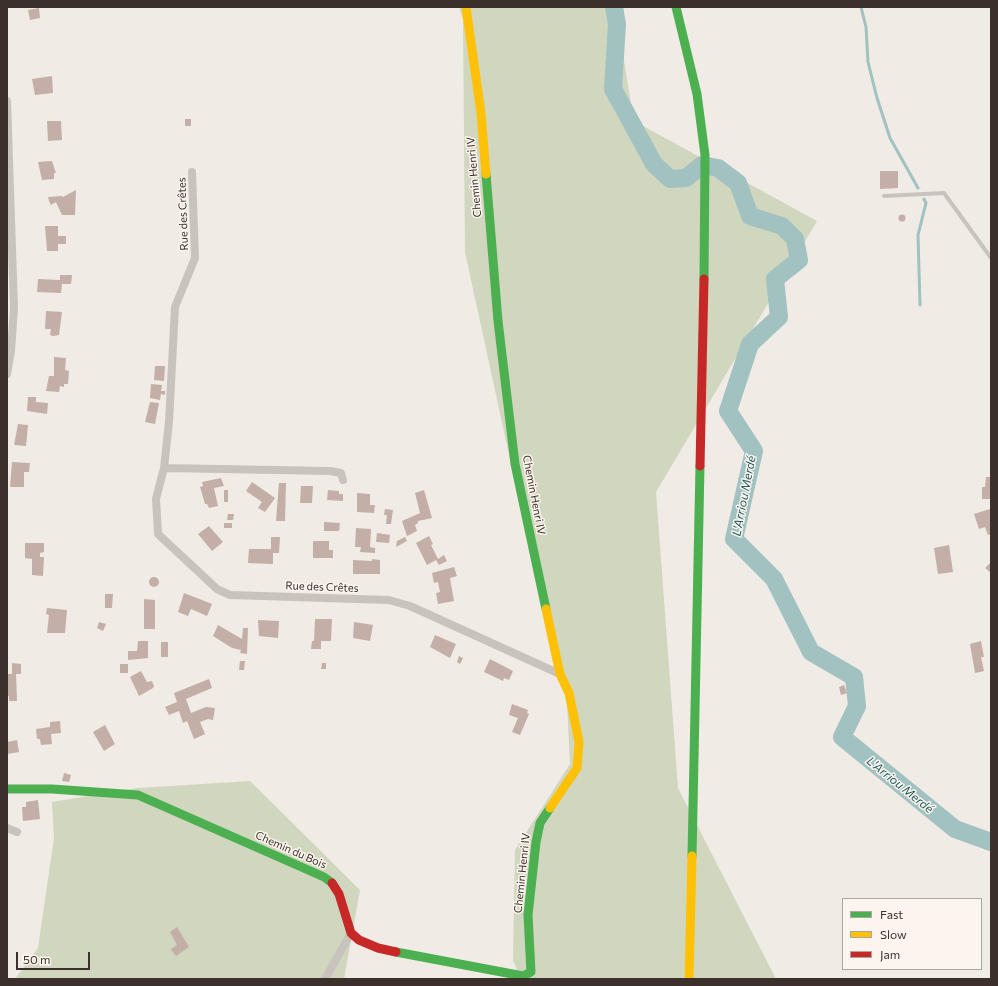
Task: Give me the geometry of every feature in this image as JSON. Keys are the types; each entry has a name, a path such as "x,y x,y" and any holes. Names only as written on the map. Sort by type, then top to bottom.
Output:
{"street":[{"name":"Chemin Henri IV","path":"351,933 359,940 378,948 424,958 523,976 531,972 528,915 540,823 577,768 579,742 569,693 560,674 515,464 498,321 481,113 466,7"},
{"path":"676,7 697,94 705,155 706,179 694,684 696,733 689,979"},
{"path":"7,101 14,308 11,351 7,374"},
{"name":"Rue des Crêtes","path":"192,172 195,258 175,307 169,422 164,468 156,499 158,534 217,589 230,595 249,597 307,597 389,600 410,606 560,674"},
{"path":"164,468 330,471 341,473 343,480"},
{"path":"682,979 688,734 694,684"},
{"name":"Chemin du Bois","path":"7,789 52,789 138,795 328,880 333,884 339,894 351,933"},
{"path":"7,828 17,832"},
{"path":"325,979 351,933"}],"lane":[{"path":"884,196 944,193 991,258"}],"green space":[{"path":"459,7 615,7 634,121 817,221 656,492 678,788 776,979 522,979 513,961 515,850 570,764 567,702 554,662 465,252 463,20"},
{"path":"250,781 360,890 344,979 15,979 38,948 54,838 52,802 138,788"}],"building":[{"path":"39,8 40,18 30,20 28,10"},
{"path":"52,76 53,93 35,95 32,79"},
{"path":"185,119 191,119 191,126 185,126"},
{"path":"47,121 61,121 62,140 48,141"},
{"path":"52,161 56,173 54,173 54,179 42,180 38,162"},
{"path":"880,171 898,171 898,188 880,189"},
{"path":"76,190 75,215 62,215 56,202 51,205 49,201 48,197 63,197"},
{"path":"902,215 905,218 902,221 899,218"},
{"path":"45,226 58,226 58,236 66,236 66,244 58,244 58,251 47,251"},
{"path":"60,275 72,275 71,284 62,284 61,293 37,292 38,279 60,280"},
{"path":"46,311 62,312 59,335 50,335 51,329 45,329"},
{"path":"54,357 66,358 65,370 69,371 68,384 64,384 64,387 60,386 59,392 46,391 49,376 54,376"},
{"path":"155,366 165,366 164,381 154,380"},
{"path":"151,384 162,385 161,391 165,391 165,395 161,394 160,400 150,398"},
{"path":"28,397 36,397 36,402 48,403 47,414 27,411"},
{"path":"150,402 159,403 155,424 145,422"},
{"path":"18,424 28,425 26,446 14,445"},
{"path":"12,462 30,463 29,472 24,472 24,487 10,487"},
{"path":"986,477 991,477 991,499 982,499 982,487 985,487"},
{"path":"221,478 224,486 214,488 218,506 209,508 207,504 205,504 200,487 203,486 202,482"},
{"path":"252,482 275,498 265,512 258,508 262,502 246,491"},
{"path":"279,483 286,483 285,521 276,521"},
{"path":"301,486 313,486 312,503 300,503"},
{"path":"224,490 228,490 228,502 224,502"},
{"path":"328,490 339,491 339,494 343,494 343,501 327,500"},
{"path":"424,490 432,518 418,521 415,525 417,531 407,536 402,521 420,513 415,493"},
{"path":"357,493 370,494 370,505 375,505 374,513 357,512"},
{"path":"385,509 393,510 391,524 386,524 387,515 384,515"},
{"path":"990,509 991,534 988,535 985,527 979,529 974,514"},
{"path":"228,514 234,514 233,520 227,520"},
{"path":"324,522 340,523 339,531 324,531"},
{"path":"224,523 232,523 232,528 224,528"},
{"path":"209,526 223,542 212,551 198,534"},
{"path":"356,528 371,529 370,547 375,548 375,553 360,552 361,547 355,547"},
{"path":"377,533 390,535 389,543 376,542"},
{"path":"429,536 433,544 431,545 438,559 444,555 447,561 439,565 436,560 427,565 416,543"},
{"path":"271,537 280,537 279,553 273,553 273,564 248,563 249,549 271,549"},
{"path":"405,537 407,541 396,547 397,541"},
{"path":"313,541 329,541 329,550 333,550 333,558 313,558"},
{"path":"25,543 44,543 44,552 40,553 40,557 44,557 43,576 32,575 32,559 25,558"},
{"path":"949,545 953,572 938,574 934,548"},
{"path":"372,559 380,560 380,574 353,574 353,560 372,561"},
{"path":"991,562 991,571 990,572 985,568"},
{"path":"454,567 457,576 450,578 454,601 438,604 436,593 440,592 438,582 434,583 432,573"},
{"path":"152,577 156,577 158,578 158,586 152,587 149,584 149,580"},
{"path":"184,593 212,604 207,616 191,609 188,616 178,612"},
{"path":"105,594 113,594 112,608 105,608"},
{"path":"144,599 155,600 155,629 144,629"},
{"path":"47,608 67,610 65,633 47,633 49,615 46,614"},
{"path":"315,619 332,619 331,641 321,641 321,649 311,649 312,641 314,641"},
{"path":"258,620 279,621 278,638 259,636"},
{"path":"99,622 106,624 103,631 97,628"},
{"path":"354,622 373,625 370,641 353,638"},
{"path":"218,625 242,639 243,628 248,628 247,654 240,653 241,650 232,648 213,636"},
{"path":"435,635 456,644 450,658 430,647"},
{"path":"138,641 148,641 148,658 128,660 128,651 137,651"},
{"path":"981,641 984,657 981,657 984,671 975,673 970,644"},
{"path":"161,642 168,642 168,657 161,657"},
{"path":"459,656 463,658 460,664 457,662"},
{"path":"490,659 513,671 509,680 504,678 503,681 484,672"},
{"path":"240,661 245,661 244,670 239,670"},
{"path":"12,663 21,664 21,674 16,674 17,701 9,701 9,696 7,696 7,674 12,674"},
{"path":"322,663 326,663 326,669 321,669"},
{"path":"120,664 128,664 128,673 120,673"},
{"path":"141,671 147,682 152,681 154,686 139,696 130,677"},
{"path":"209,679 212,688 186,699 191,713 206,707 215,708 213,720 208,719 200,722 205,734 194,739 187,721 183,723 179,711 169,715 165,707 177,702 174,693"},
{"path":"844,685 847,693 841,695 839,687"},
{"path":"512,704 528,710 527,713 529,714 520,735 512,732 518,718 509,715"},
{"path":"60,721 61,733 51,734 52,744 41,745 40,739 37,739 36,729 50,727 50,722"},
{"path":"105,725 115,744 104,751 93,732"},
{"path":"17,740 19,752 7,754 7,742"},
{"path":"64,773 71,775 69,782 62,781"},
{"path":"38,800 40,819 23,821 22,807 26,807 26,802"},
{"path":"177,927 189,947 176,956 171,949 177,945 170,932"}],"waterway":[{"name":"L'Arriou Merdé","path":"614,7 617,24 613,89 654,164 670,179 686,178 702,165 718,168 738,183 750,216 782,226 795,239 799,260 775,279 779,317 750,344 728,411 754,451 734,539 774,579 811,652 854,677 857,706 842,737 955,829 991,842"},
{"path":"861,7 866,27 868,62 877,98 890,138 918,188"},
{"path":"920,305 918,235 926,203 924,199"}],"traffic: fast":[{"path":"676,7 697,94 705,155 704,279"},
{"path":"486,174 498,321 515,464 546,609"},
{"path":"692,856 700,466"},
{"path":"7,789 52,789 138,795 324,877 332,883"},
{"path":"396,952 523,976 531,972 528,915 536,842 540,823 550,808"}],"traffic: slow":[{"path":"466,7 481,113 486,174"},
{"path":"546,609 560,674 569,693 579,742 577,768 550,808"},
{"path":"689,979 692,856"}],"traffic: jam":[{"path":"700,466 704,279"},
{"path":"332,883 339,894 351,933 359,940 378,948 396,952"}]}
